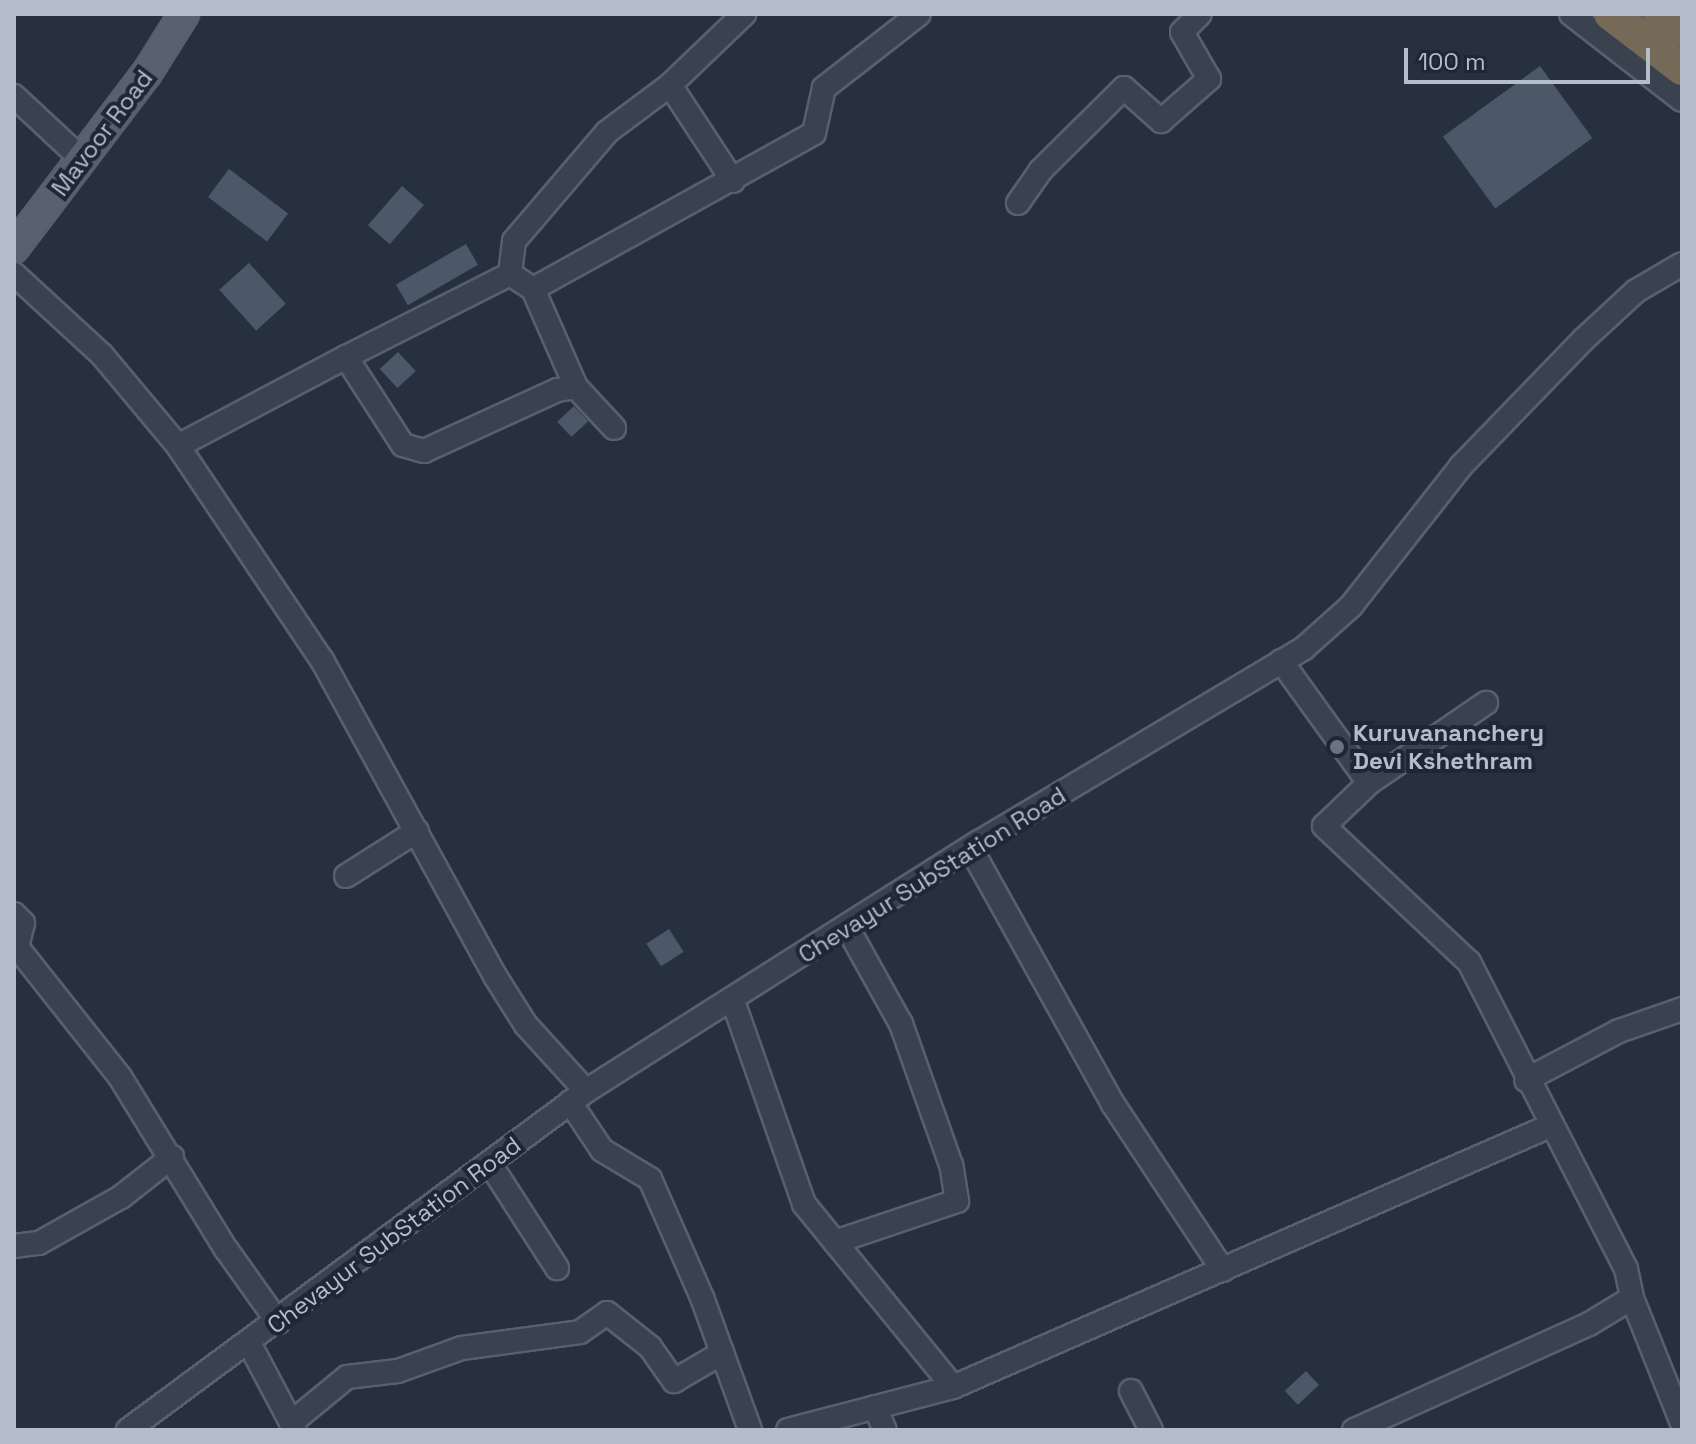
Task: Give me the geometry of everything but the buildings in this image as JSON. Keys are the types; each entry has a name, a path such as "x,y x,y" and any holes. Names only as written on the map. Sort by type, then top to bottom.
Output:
{"highway":[{"path":"1610,14 1682,69"},
{"path":"1660,14 1682,30"}],"main road":[{"name":"Mavoor Road","path":"14,226 169,14"},
{"name":"Mavoor Road","path":"14,248 147,73 184,14"}],"street":[{"path":"510,274 514,241 607,132 670,85 744,14"},
{"path":"533,289 733,181 814,133 824,88 919,14"},
{"path":"1018,203 1040,171 1124,88 1161,121 1209,79 1182,32 1200,14"},
{"path":"1571,14 1682,100"},
{"path":"670,85 733,181"},
{"path":"14,96 72,150"},
{"name":"Chevayur SubStation Road","path":"128,1430 181,1387 278,1322 578,1097 971,849 1281,661 1351,606 1461,466 1583,340 1636,291 1682,264"},
{"path":"14,274 102,355 178,446 322,660 526,1025 578,1097 602,1150 650,1179 722,1353 750,1430"},
{"path":"510,274 533,289 576,387 614,428"},
{"path":"178,446 510,274"},
{"path":"346,357 403,445 424,451 557,390 576,387"},
{"path":"1281,661 1369,783"},
{"path":"1486,703 1369,783 1324,826 1469,962 1526,1080 1626,1269 1632,1298 1682,1423"},
{"path":"346,876 417,831"},
{"path":"971,849 1113,1104 1223,1270"},
{"path":"14,914 23,923 15,948 120,1077 226,1249 278,1322"},
{"path":"835,1242 957,1201 951,1165 901,1024 847,927"},
{"path":"733,1001 804,1204 953,1387"},
{"path":"1526,1080 1619,1031 1682,1009"},
{"path":"788,1430 953,1387 1552,1125"},
{"path":"14,1246 39,1243 108,1205 172,1157"},
{"path":"490,1164 557,1268"},
{"path":"1354,1430 1589,1324 1632,1298"},
{"path":"249,1343 293,1427 347,1377 398,1371 462,1348 580,1332 607,1313 650,1347 674,1381 722,1353"},
{"path":"1131,1391 1151,1430"},
{"path":"875,1407 885,1430"}],"place":[{"name":"Kuruvananchery Devi Kshethram","path":"1337,747"}]}
